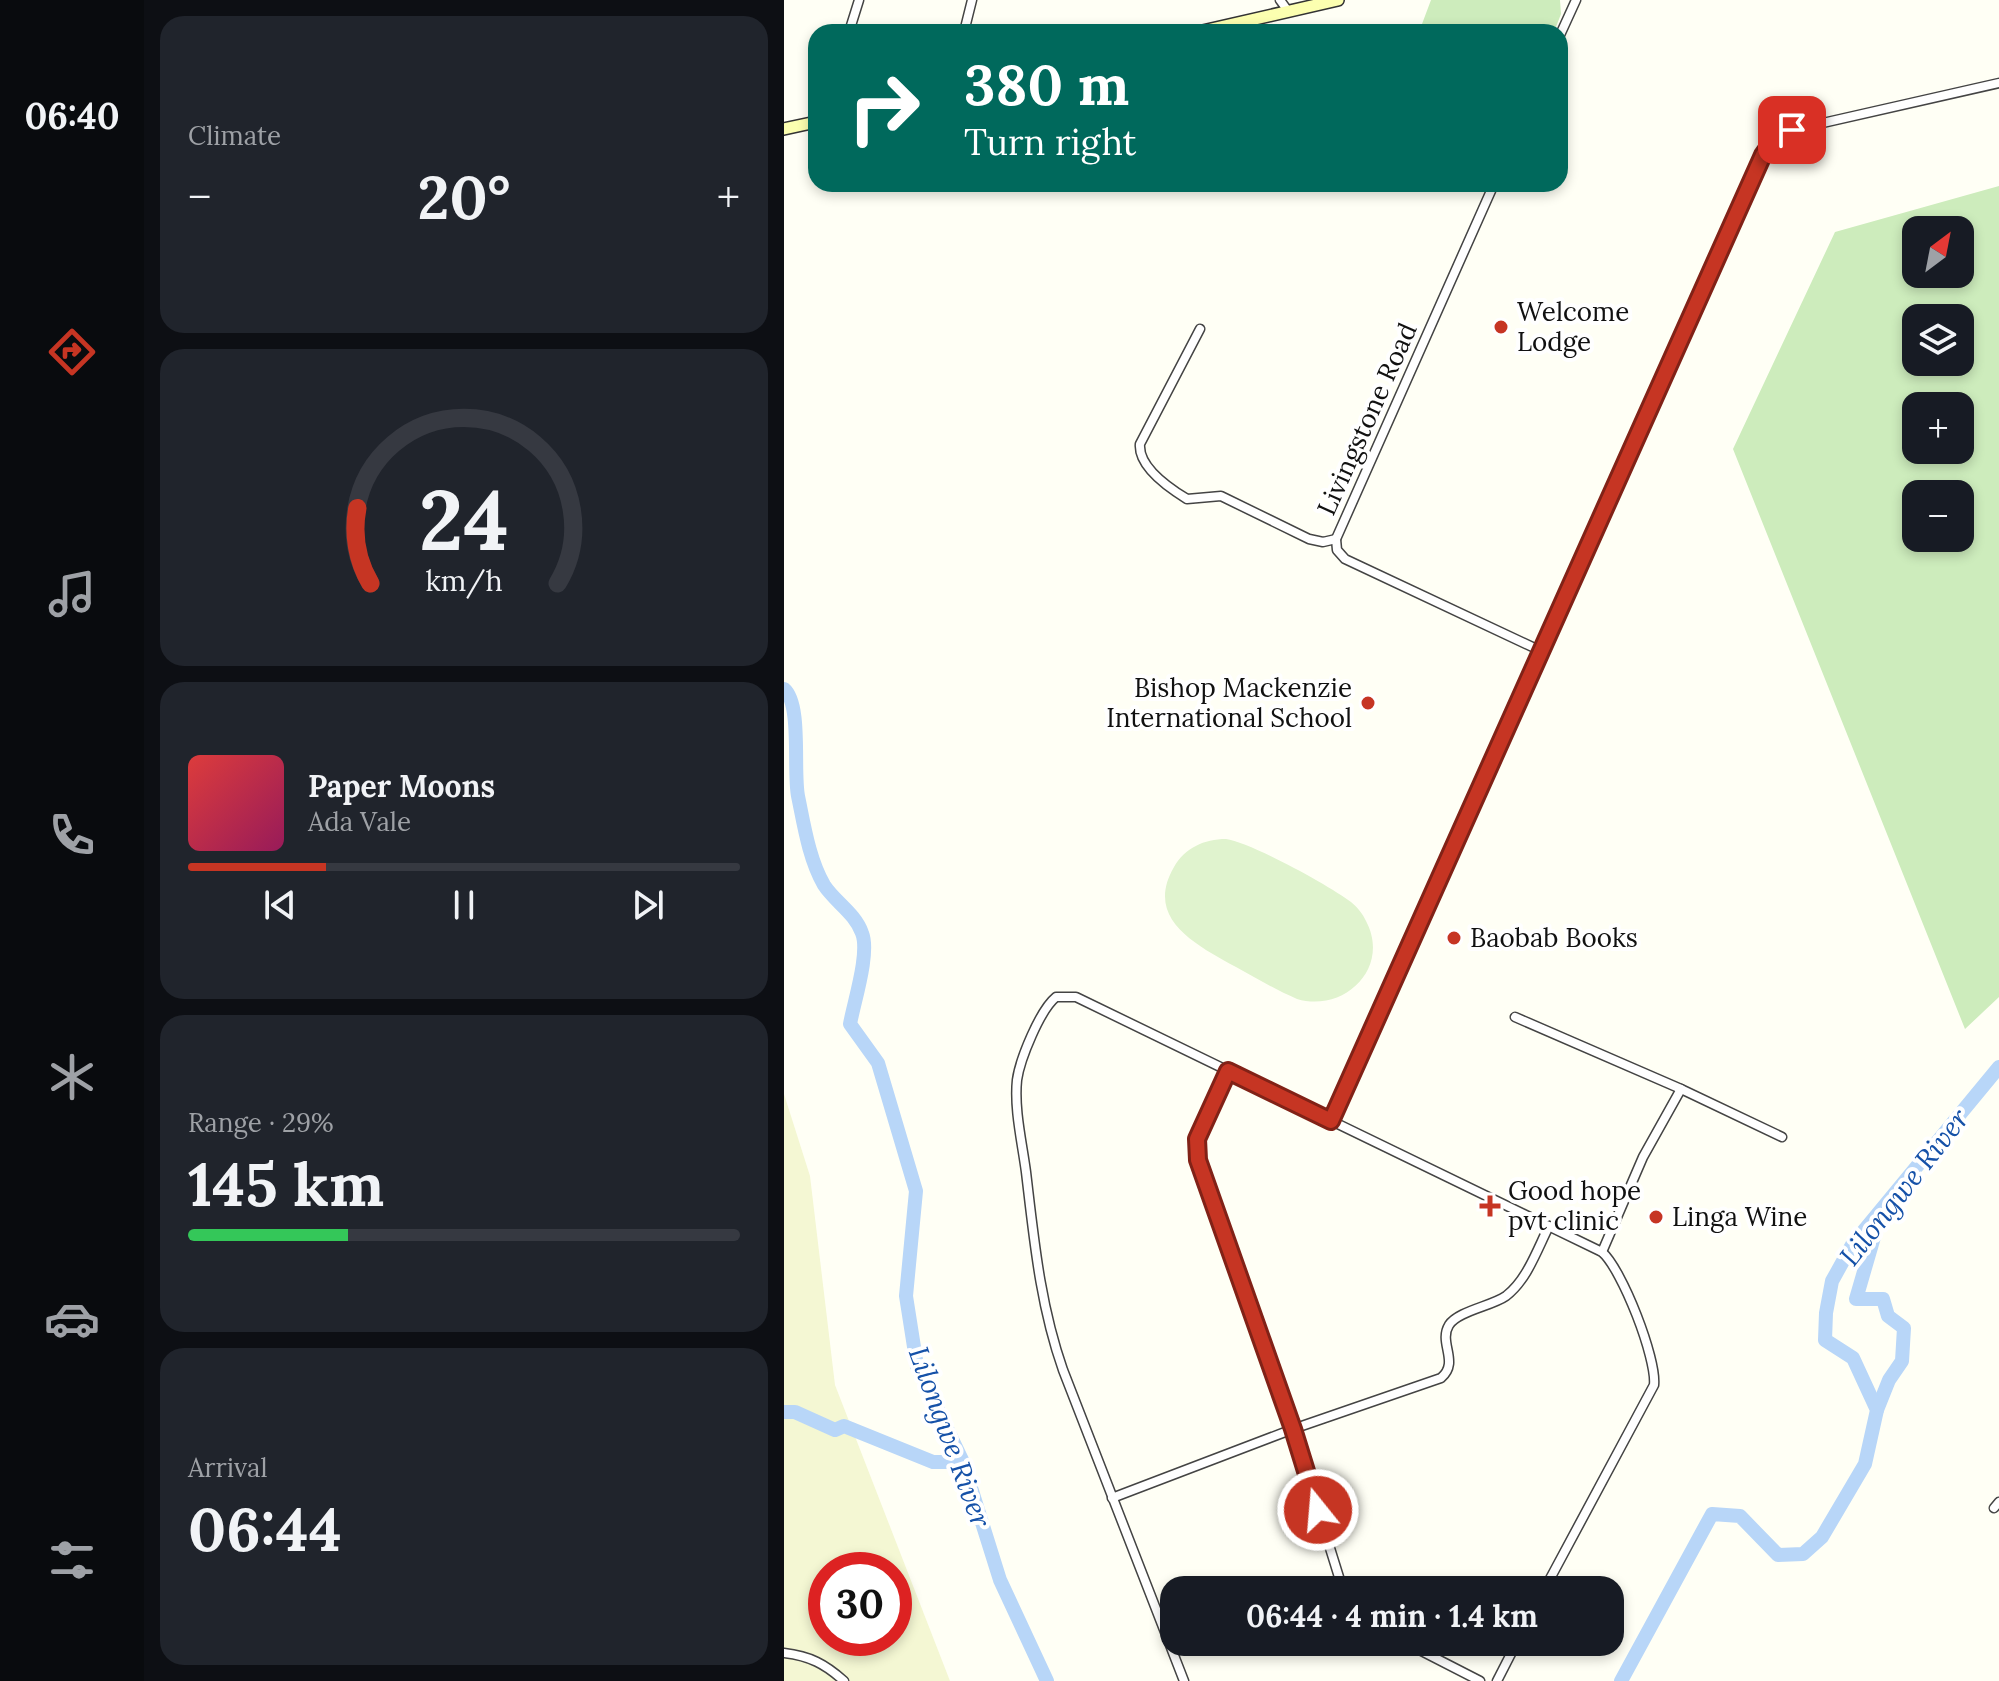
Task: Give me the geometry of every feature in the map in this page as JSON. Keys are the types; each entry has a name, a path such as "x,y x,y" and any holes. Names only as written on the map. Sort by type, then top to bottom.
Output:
{"main road":[{"path":"1232,24 1338,0"},
{"path":"784,129 808,124"}],"street":[{"path":"852,24 859,0"},
{"path":"966,24 972,0"},
{"path":"1280,0 1288,11"},
{"path":"1565,24 1576,0"},
{"path":"1331,1121 1768,145 1792,130 1999,83"},
{"name":"Livingstone Road","path":"1490,192 1336,539 1337,550 1345,559 1541,651"},
{"path":"1200,329 1140,444 1143,461 1187,499 1221,496 1309,539 1323,542 1336,539"},
{"path":"1184,1681 1052,1337 1041,1293 1017,1088 1020,1069 1043,1011 1056,997 1076,997 1602,1252 1613,1264 1637,1317 1653,1365 1654,1385 1552,1576"},
{"path":"1515,1017 1782,1137"},
{"path":"1228,1071 1197,1139 1198,1160 1293,1429 1339,1576"},
{"path":"1602,1252 1643,1157 1681,1089"},
{"path":"1112,1498 1293,1429 1441,1378 1450,1362 1449,1325 1459,1317 1509,1294 1523,1277 1549,1226"},
{"path":"784,1653 816,1659 844,1681"},
{"path":"1431,1656 1480,1681"},
{"path":"1497,1681 1510,1656"}],"green space":[{"path":"1431,0 1560,0 1561,14 1557,24 1422,24"},
{"path":"1999,186 1999,997 1965,1029 1733,449 1835,232"},
{"path":"1226,839 1290,866 1358,908 1372,938 1372,955 1368,970 1358,983 1346,993 1331,999 1314,1002 1297,999 1206,950 1180,929 1170,916 1165,902 1166,886 1174,867 1196,846"},
{"path":"784,1094 810,1176 835,1385 900,1552 808,1552 808,1656 912,1656 912,1583 950,1681 784,1681"}],"waterway":[{"name":"Lilongwe River","path":"784,689 793,708 798,796 811,853 824,885 855,919 864,942 863,965 850,1024 878,1063 916,1191 906,1296 917,1366 963,1462 1000,1580 1047,1681"},
{"name":"Lilongwe River","path":"1621,1681 1712,1514 1740,1516 1778,1555 1803,1554 1822,1537 1865,1464 1877,1410 1853,1358 1825,1340 1832,1281 1852,1245 1999,1067"},
{"path":"1877,1410 1889,1380 1902,1361 1904,1328 1888,1316 1883,1299 1856,1299 1881,1213"},
{"path":"784,1412 795,1412 835,1430 844,1426 933,1462 963,1462"}],"place":[{"name":"Welcome Lodge","path":"1501,327"},
{"name":"Bishop Mackenzie International School","path":"1368,703"},
{"name":"Baobab Books","path":"1454,938"},
{"name":"Good hope pvt clinic","path":"1490,1206"},
{"name":"Linga Wine","path":"1656,1217"}],"route":[{"path":"1318,1510 1244,1286 1198,1160 1197,1139 1228,1071 1331,1121 1763,155 1775,138 1792,130"}]}
